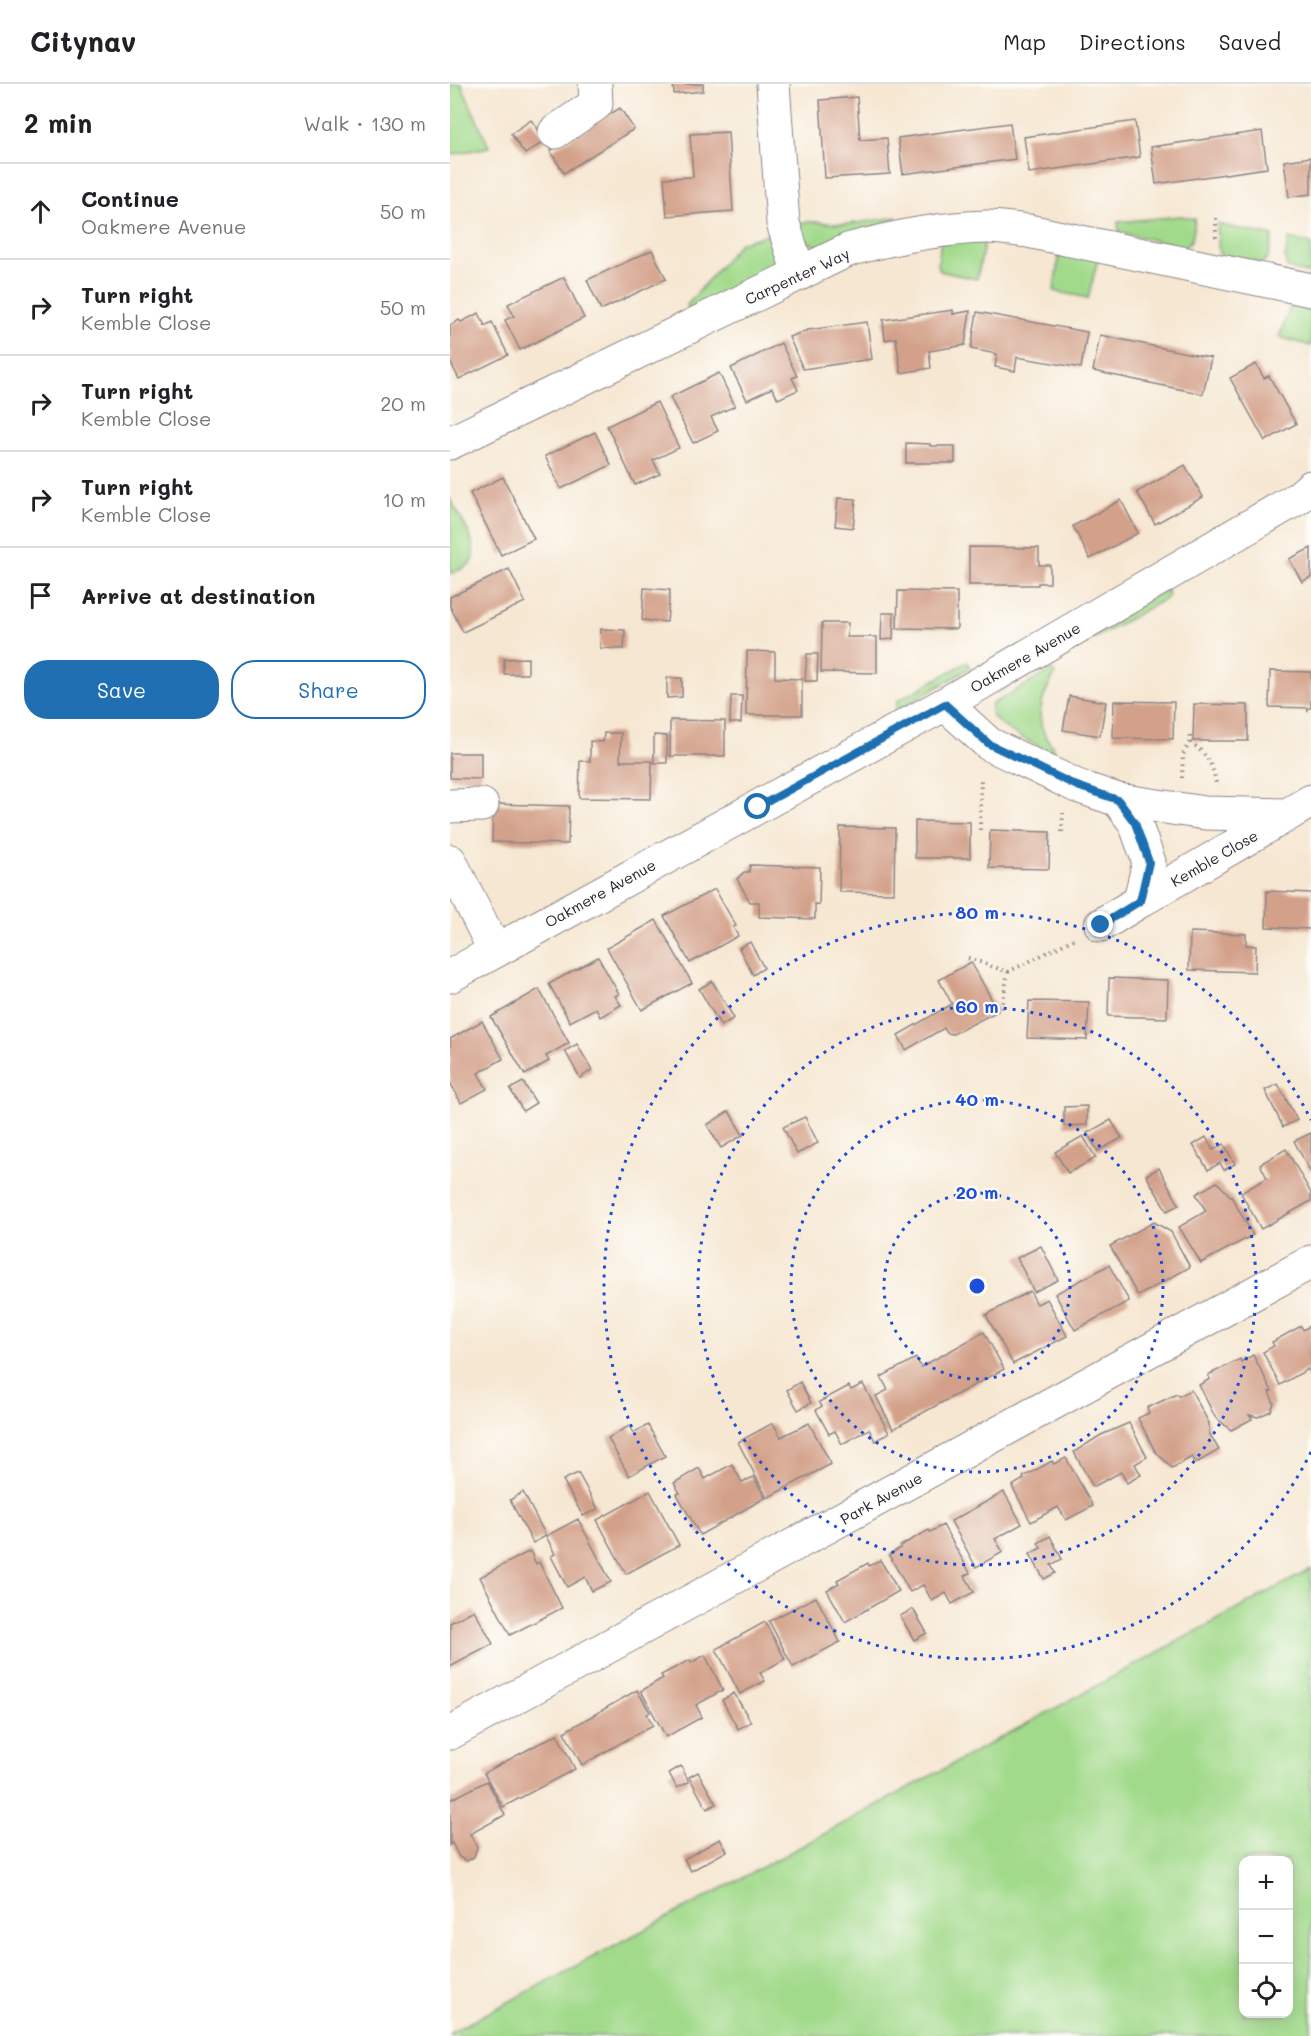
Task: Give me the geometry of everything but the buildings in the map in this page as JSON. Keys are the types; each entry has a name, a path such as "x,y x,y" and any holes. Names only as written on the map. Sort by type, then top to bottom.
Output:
{"street":[{"path":"555,132 596,104 595,84"},
{"path":"773,84 783,223 799,274"},
{"name":"Carpenter Way","path":"450,443 848,250 931,231 989,227 1054,236 1311,290"},
{"name":"Oakmere Avenue","path":"450,976 945,704 1298,498 1311,487"},
{"name":"Kemble Close","path":"945,704 989,744 1077,786 1118,800 1205,813 1299,808"},
{"name":"Kemble Close","path":"1118,800 1135,823 1149,862 1140,901"},
{"path":"450,806 482,805"},
{"name":"Kemble Close","path":"1089,931 1299,808"},
{"path":"450,861 495,951"},
{"name":"Park Avenue","path":"450,1733 1311,1262"}],"path":[{"path":"1181,789 1184,755 1190,738 1206,755 1213,767 1216,793"},
{"path":"980,830 981,773"},
{"path":"968,958 1008,972 1089,931"},
{"path":"1001,1011 1008,972"}],"green space":[{"path":"450,84 461,84 489,147 450,155"},
{"path":"1181,216 1195,219 1192,239 1183,247 1119,232 1118,222"},
{"path":"896,217 897,224 828,247 814,245 802,238 797,225 808,222 851,224"},
{"path":"1217,224 1273,236 1268,257 1262,263 1219,254"},
{"path":"772,233 776,259 772,270 692,316 687,305 740,243"},
{"path":"985,239 977,279 940,271 938,264 941,241"},
{"path":"1289,239 1311,244 1311,274 1287,268 1285,257"},
{"path":"1060,247 1099,255 1088,298 1054,291"},
{"path":"1294,297 1311,301 1311,346 1279,337"},
{"path":"450,499 471,539 473,555 467,566 450,574"},
{"path":"1166,589 1169,594 1167,598 996,693"},
{"path":"967,662 970,668 896,711 897,701"},
{"path":"1052,670 1055,674 1042,702 1040,720 1046,738 1053,747 1052,752 1005,727 994,718 991,711 992,704"},
{"path":"1311,1569 1311,2036 450,2036 450,2033 802,1846"}],"route":[{"path":"758,807 945,704 989,744 1077,786 1118,800 1135,823 1149,862 1140,901 1101,925"}]}
